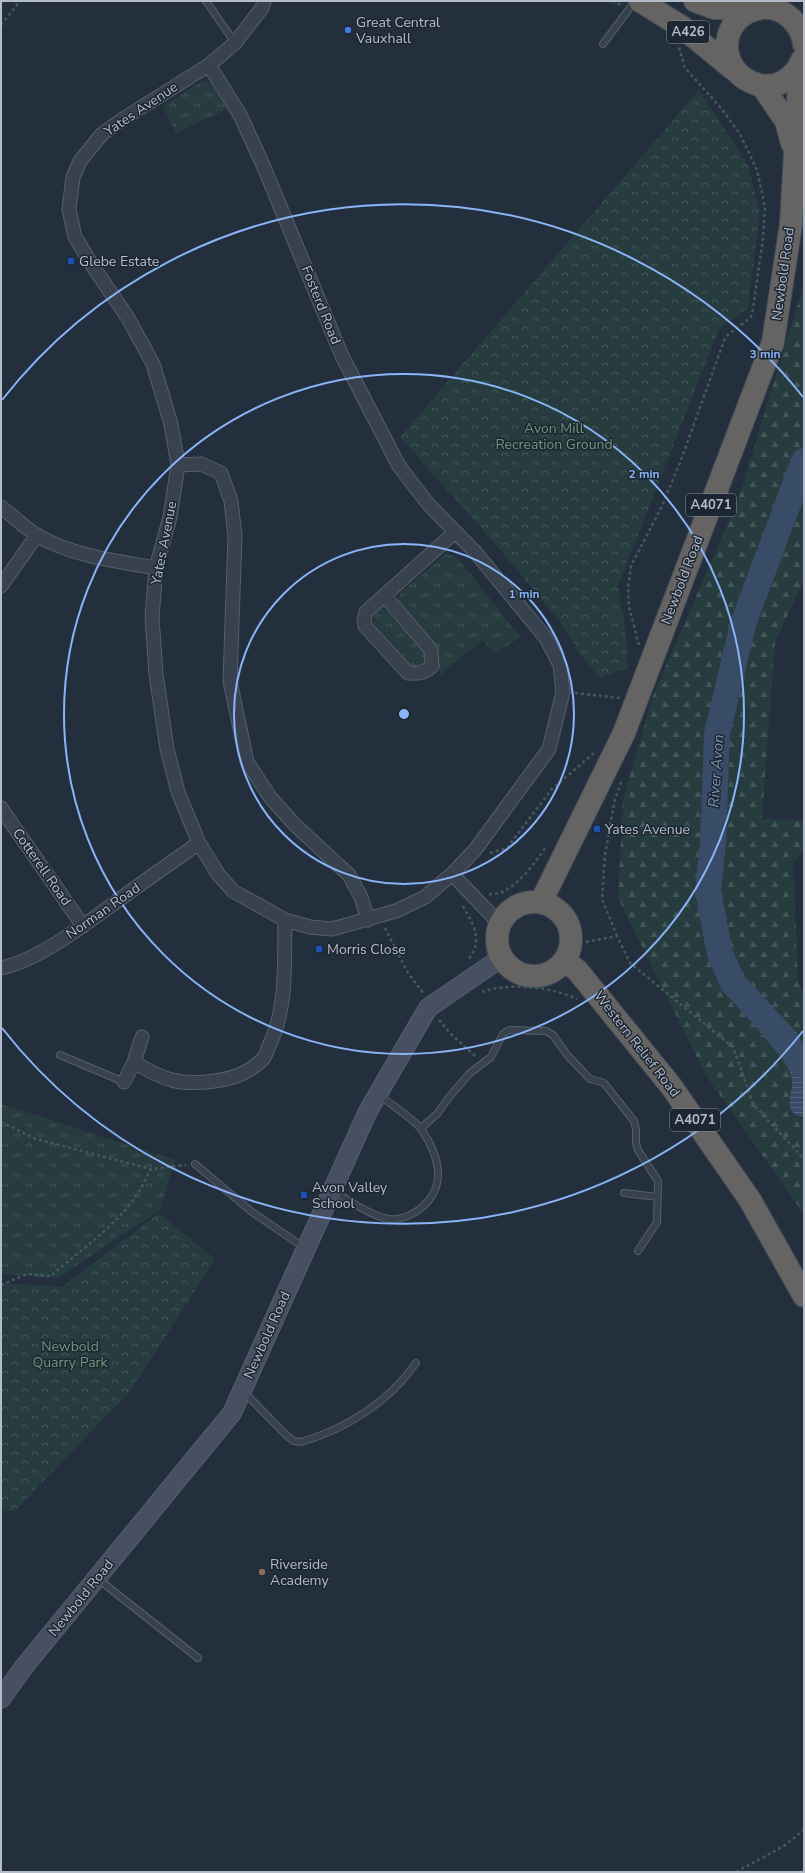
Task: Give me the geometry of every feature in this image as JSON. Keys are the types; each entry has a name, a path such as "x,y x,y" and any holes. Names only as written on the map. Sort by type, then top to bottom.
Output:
{"highway":[{"name":"A426","path":"695,1 714,8 768,6"},
{"name":"A426","path":"634,5 682,27 733,69"},
{"path":"802,59 792,77 778,84 762,86 746,81 733,69 727,52 729,33 733,25 742,16 768,6 792,18 804,37 804,44"},
{"name":"Newbold Road","path":"541,902 624,733 773,342 790,224 802,59"},
{"name":"Newbold Road","path":"762,86 786,121 795,151"},
{"path":"528,901 541,902 552,906 562,914 569,925 571,937 570,950 564,961 555,970 550,972 532,976 514,971 509,968 501,958 497,947 496,935 499,923 506,913 516,905 528,901"},
{"name":"Western Relief Road","path":"564,961 577,970 671,1086 750,1200 804,1296"}],"main road":[{"name":"Newbold Road","path":"1,1700 23,1668 232,1413 368,1111 428,1008 501,958"}],"street":[{"name":"Yates Avenue","path":"264,1 262,8 235,43 209,65 123,119 102,134 80,160 73,177 69,208 75,237 128,318 153,364 171,424 178,465 170,517 156,568 152,617 156,674 167,750 178,792 199,842 218,874 233,892 285,920 310,927 332,929 396,911 425,897 452,874 475,850 499,817"},
{"name":"Fosterd Road","path":"209,65 240,115 266,172 342,356 395,459 429,505 476,552 546,638 560,665 563,692 549,749 499,817"},
{"path":"178,465 202,464 221,474 232,501 235,536 230,681 247,762 270,797 295,825 349,876 374,918"},
{"path":"1,507 37,536 89,556 156,568"},
{"path":"385,596 431,650 432,666 428,670 419,674 408,673 365,626 364,620 366,612 455,532"},
{"path":"1,586 37,536"},
{"name":"Cotterell Road","path":"1,808 84,926"},
{"name":"Norman Road","path":"1,968 34,956 84,926 199,842"},
{"path":"452,874 499,923"},
{"path":"134,1062 146,1070 173,1081 193,1084 242,1075 264,1058 276,1033 283,991 285,920"},
{"path":"124,1082 134,1062 142,1037"}],"lane":[{"path":"206,1 235,43"},
{"path":"603,44 634,5 635,1"},
{"path":"421,1128 437,1114 469,1074 484,1064 491,1057 502,1034 509,1030 546,1031 553,1035 568,1056 590,1079 604,1083 608,1087 634,1121 638,1150 657,1176 658,1181 657,1222 638,1251"},
{"path":"60,1055 124,1082"},
{"path":"332,1190 371,1213 385,1219 396,1220 419,1210 431,1200 439,1172 435,1156 421,1128 377,1094"},
{"path":"195,1164 252,1212 306,1249"},
{"path":"624,1193 658,1197"},
{"path":"242,1390 287,1436 294,1441 301,1442 359,1417 381,1400 398,1384 416,1363"},
{"path":"97,1578 198,1658"}],"path":[{"path":"1,26 20,1"},
{"path":"612,1 634,5"},
{"path":"639,648 629,607 628,588 631,566 662,506 681,460 725,338 732,330 746,323 752,315 764,239 765,207 757,170 740,134 721,108 685,68 677,41"},
{"path":"563,692 624,699"},
{"path":"491,853 507,848 552,789 600,748"},
{"path":"604,775 622,780 614,803 605,855 602,899 630,963 733,1047 753,1104 804,1159"},
{"path":"485,891 496,895 508,889 534,864"},
{"path":"459,900 475,927 476,941 470,958 464,963"},
{"path":"374,918 408,973 425,996 430,992"},
{"path":"586,942 617,936"},
{"path":"476,994 488,990 522,987 566,994 580,1000"},
{"path":"443,1014 437,1018 450,1034 484,1064"},
{"path":"1,1122 36,1139 151,1169 195,1164"},
{"path":"1,1284 27,1274 51,1276 73,1256 104,1233 136,1196 151,1169"},
{"path":"736,1872 784,1846 804,1830"}],"green space":[{"path":"202,81 211,84 227,109 176,133 163,106"},
{"name":"Avon Mill Recreation Ground","path":"699,90 747,163 760,211 748,308 719,329 618,586 625,626 628,668 600,678 579,653 560,621 498,547 400,437"},
{"path":"804,284 804,580 775,642 762,819 804,820 804,852 793,861 798,983 804,994 804,1214 705,1074 618,898 623,800 653,696 738,500"},
{"path":"445,554 456,556 520,637 495,654 482,640 440,675 435,645 398,604 400,593"},
{"path":"380,609 386,609 426,654 423,665 418,667 412,666 374,623 374,616"},
{"path":"1,1104 175,1160 160,1210 58,1278 1,1274"},
{"name":"Newbold Quarry Park","path":"159,1213 215,1259 131,1390 15,1511 1,1511 1,1283 62,1287"}],"water":[{"path":"774,1009 796,1032 804,1045 804,1117 793,1113 791,1109 790,1100 792,1082 786,1065 759,1031"}],"waterway":[{"name":"River Avon","path":"804,461 743,624 717,734 713,843 708,891 720,954 733,983 770,1023 804,1065"}],"place":[{"name":"Great Central Vauxhall","path":"348,30"},
{"name":"Glebe Estate","path":"71,261"},
{"name":"Yates Avenue","path":"597,829"},
{"name":"Morris Close","path":"319,949"},
{"name":"Avon Valley School","path":"304,1195"},
{"name":"Riverside Academy","path":"262,1572"}]}
